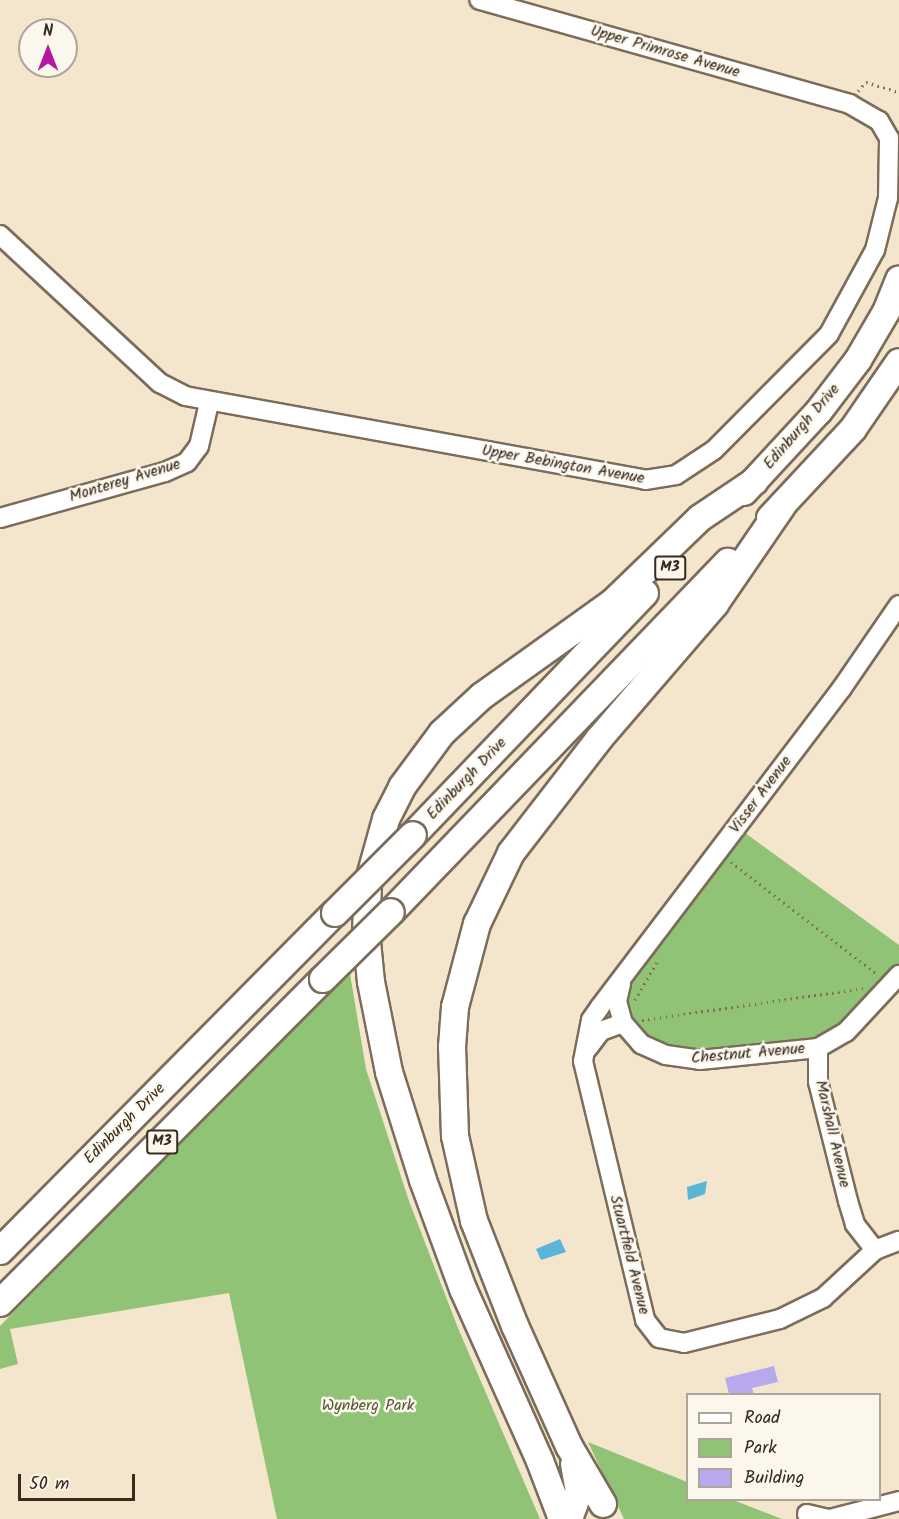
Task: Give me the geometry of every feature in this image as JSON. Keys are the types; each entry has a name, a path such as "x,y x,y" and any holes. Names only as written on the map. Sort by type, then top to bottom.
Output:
{"highway":[{"name":"Edinburgh Drive","path":"0,1251 412,836 755,481 819,411 858,360 886,312 899,279"},
{"name":"M3","path":"0,1303 391,912 782,506 853,429 899,362"},
{"path":"562,1519 540,1461 464,1289 423,1180 389,1072 371,981 366,932 368,884 386,819 402,787 442,733 482,696 612,603 700,518 755,481"},
{"path":"603,1504 569,1446 515,1326 474,1221 460,1171 451,1095 455,1007 477,924 511,853 592,748 715,604 782,506"},
{"path":"569,1446 579,1492 569,1519"}],"street":[{"name":"Upper Primrose Avenue","path":"479,0 850,104"},
{"name":"Upper Bebington Avenue","path":"0,235 171,391 209,403 645,480 676,475 714,450 829,334 875,250 888,198 889,138 879,121 850,104"},
{"name":"Monterey Avenue","path":"0,518 165,472 187,462 199,446 209,403"},
{"name":"Visser Avenue","path":"621,984 899,605"},
{"path":"818,1048 838,1040 895,980"},
{"path":"583,1061 590,1042 601,1031 623,1023 617,1001 621,984"},
{"name":"Stuartfield Avenue","path":"621,984 591,1020 583,1061 645,1320 659,1338 684,1343 780,1319 823,1298 875,1250 899,1241"},
{"name":"Chestnut Avenue","path":"623,1023 646,1047 680,1059 818,1048"},
{"name":"Marshall Avenue","path":"818,1048 818,1082 848,1201 855,1224 875,1250"},
{"path":"807,1514 829,1519 899,1501"}],"path":[{"path":"850,104 864,83 899,92"},
{"path":"718,852 895,980"},
{"path":"623,1023 895,980"}],"green space":[{"path":"737,827 899,945 899,975 843,1038 676,1056 629,1030 623,983"},
{"name":"Wynberg Park","path":"349,968 366,1069 409,1201 458,1328 540,1519 277,1519 229,1293 10,1329 18,1364 0,1369 0,1326 266,1056 262,1052"},
{"path":"588,1442 686,1482 686,1501 736,1501 782,1519 624,1519"}],"water":[{"path":"707,1181 705,1194 688,1200 687,1187"},
{"path":"560,1239 566,1252 541,1260 536,1249"}],"building":[{"path":"774,1366 778,1382 752,1388 754,1393 729,1393 725,1378"}]}
